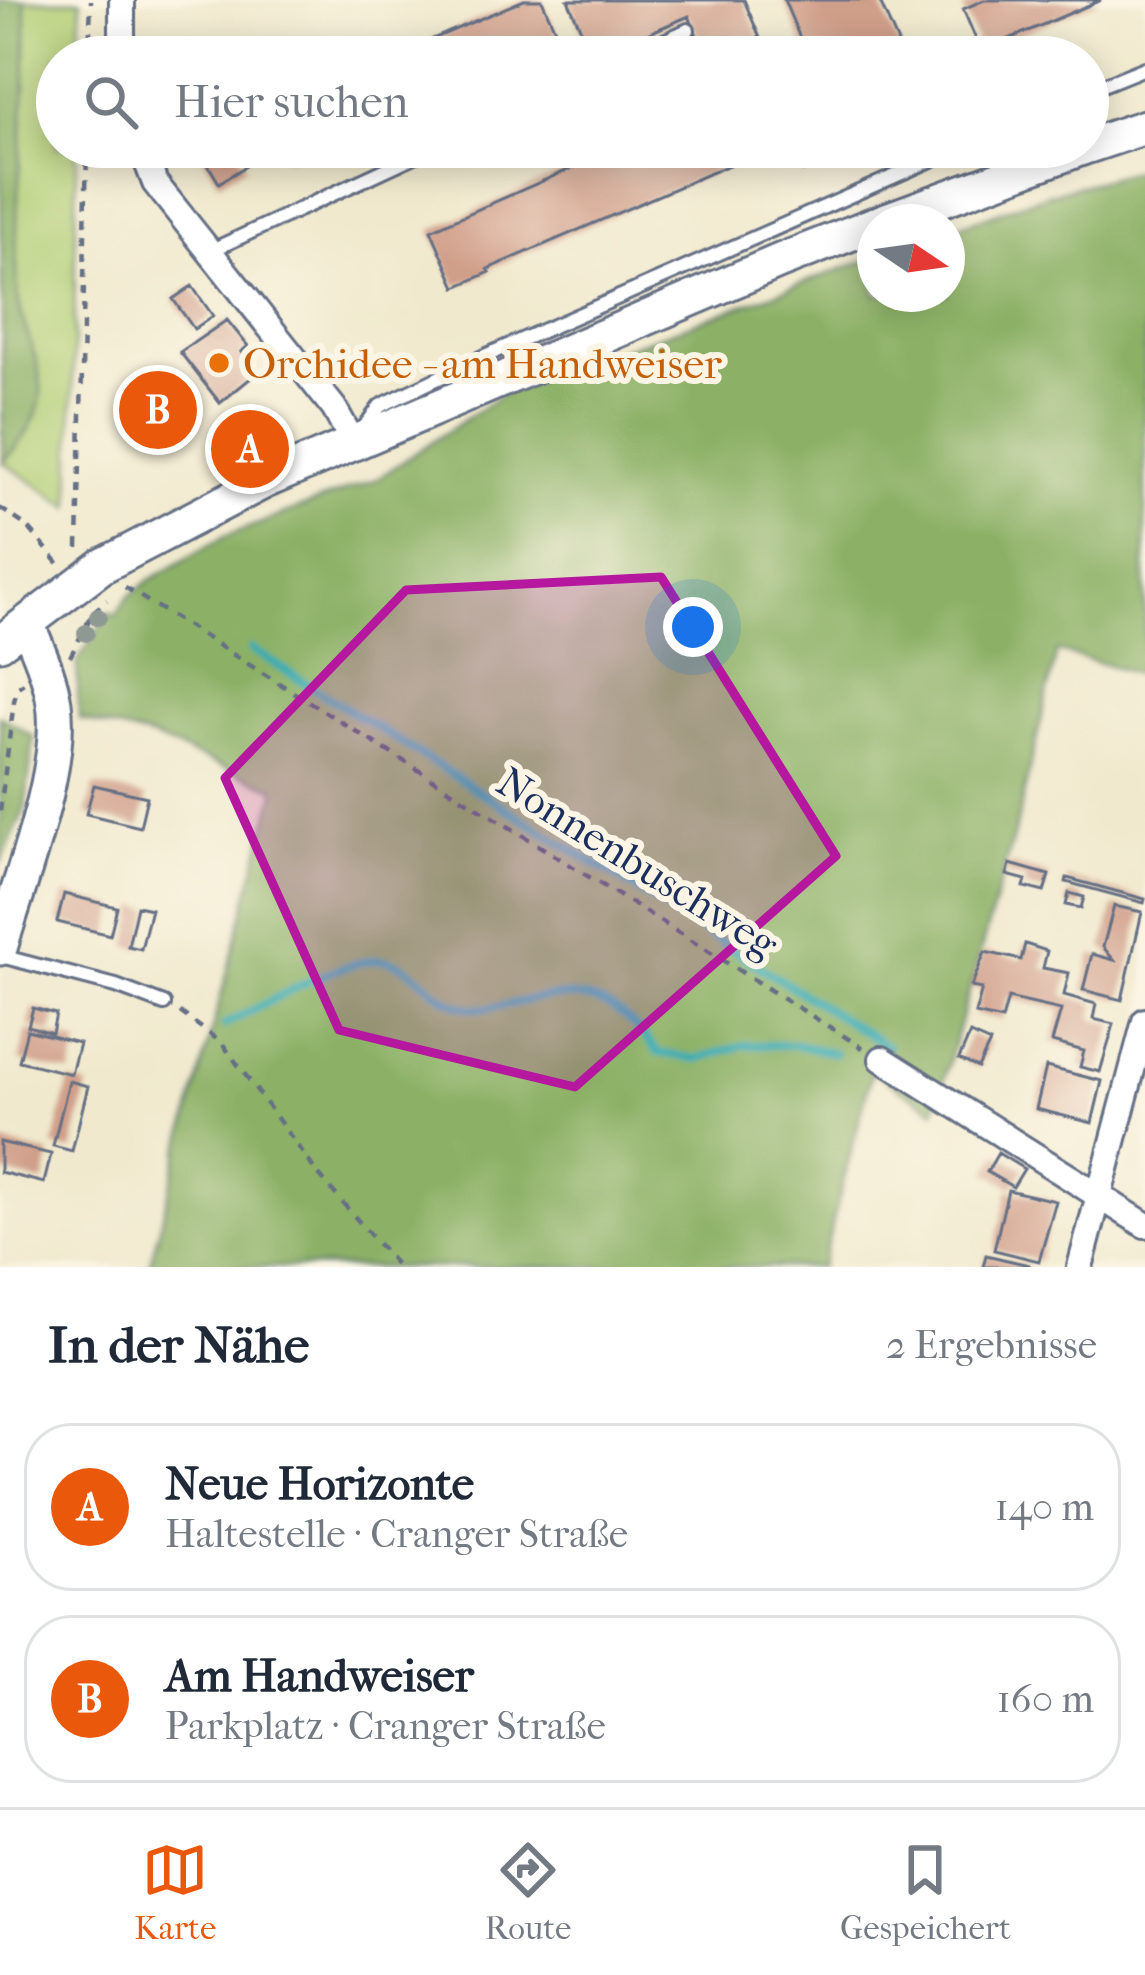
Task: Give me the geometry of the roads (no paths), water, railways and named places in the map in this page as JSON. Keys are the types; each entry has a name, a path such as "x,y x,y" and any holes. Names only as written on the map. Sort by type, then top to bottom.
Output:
{"main road":[{"path":"1109,139 1145,127"},
{"path":"930,204 1029,168"},
{"path":"0,952 56,734 54,702 14,633 84,598 167,529 353,442 857,232"}],"street":[{"path":"122,0 122,36"},
{"path":"149,168 155,183 334,408 353,442"},
{"path":"1080,1267 1145,1021"},
{"path":"882,1059 1145,1226"}],"lane":[{"path":"675,36 688,30"},
{"path":"1109,83 1145,68"},
{"path":"209,251 389,168"},
{"path":"353,442 380,406 914,168"},
{"path":"0,952 164,1004"}],"waterway":[{"path":"251,649 888,1047"},
{"path":"224,1025 318,977 375,960 400,965 450,1001 469,1008 567,996 601,1003 630,1022 658,1053 697,1059 744,1045 796,1045 835,1053"},
{"path":"1115,1225 1145,1241"}],"place":[{"name":"Orchidee - am Handweiser","path":"219,363"},
{"name":"Am Handweiser","path":"158,410"},
{"name":"Neue Horizonte","path":"250,449"}]}
